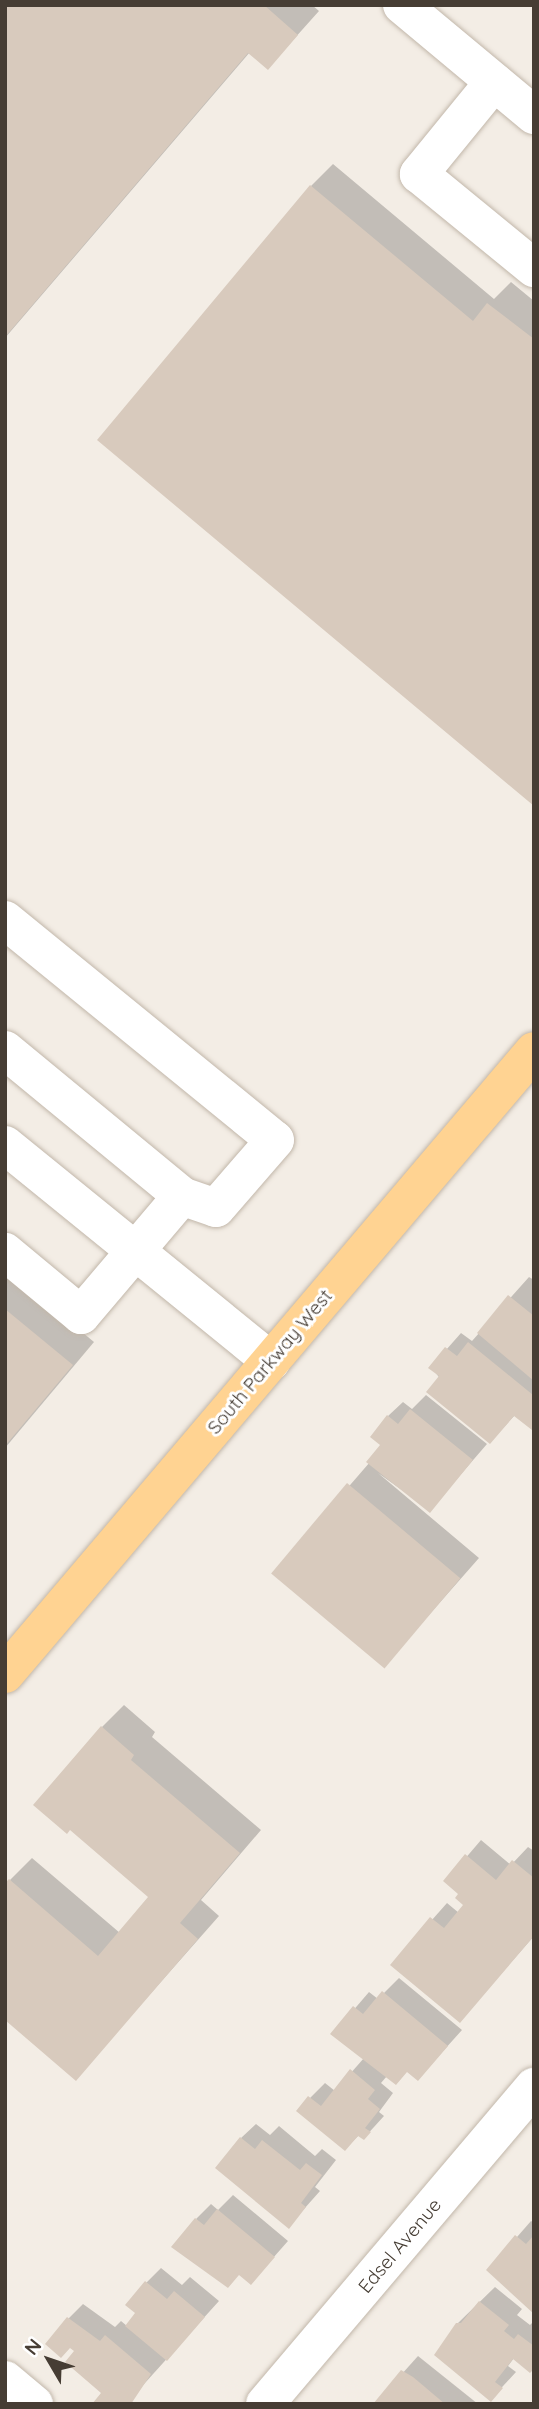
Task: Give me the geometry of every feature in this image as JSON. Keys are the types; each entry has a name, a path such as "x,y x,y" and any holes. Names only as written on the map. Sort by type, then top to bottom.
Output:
{"main road":[{"name":"South Parkway West","path":"5,1674 534,1051"}],"street":[{"path":"402,5 534,116"},
{"path":"494,82 419,174 534,268"},
{"path":"5,920 275,1140 216,1208 182,1196 5,1050"},
{"path":"5,1144 271,1361"},
{"path":"5,1252 81,1315 182,1196"},
{"name":"Edsel Avenue","path":"265,2404 534,2087"},
{"path":"5,2379 34,2404"}],"building":[{"path":"5,5 264,5 298,35 268,70 248,53 5,337"},
{"path":"310,185 473,321 487,303 534,339 534,806 97,440"},
{"path":"508,1295 534,1316 534,1381 477,1333"},
{"path":"5,1309 73,1365 5,1446"},
{"path":"468,1342 533,1395 532,1430 514,1416 490,1444 426,1392 439,1376 428,1368 445,1347 457,1356"},
{"path":"410,1409 473,1460 430,1513 366,1462 380,1445 370,1437 387,1415 398,1424"},
{"path":"347,1483 460,1578 385,1669 271,1573"},
{"path":"101,1726 134,1755 131,1760 240,1853 180,1923 198,1939 76,2081 5,2020 5,1883 9,1879 98,1956 148,1897 70,1830 67,1834 33,1805"},
{"path":"465,1854 496,1880 512,1860 534,1878 534,1936 460,2023 390,1965 430,1917 444,1928 463,1905 455,1898 458,1894 443,1881"},
{"path":"382,1991 448,2046 418,2081 407,2072 396,2085 330,2034 353,2006 363,2014"},
{"path":"350,2069 375,2090 368,2099 380,2109 365,2128 371,2132 364,2140 358,2136 345,2151 296,2111 308,2096 321,2106"},
{"path":"240,2137 255,2149 262,2140 300,2170 306,2163 322,2175 301,2203 306,2207 289,2229 215,2168"},
{"path":"217,2209 275,2257 251,2285 239,2275 228,2288 171,2247 195,2218 204,2225"},
{"path":"515,2235 526,2244 534,2235 534,2314 486,2270"},
{"path":"145,2281 167,2299 174,2291 205,2317 167,2361 125,2326 135,2313 125,2305"},
{"path":"479,2301 509,2325 504,2331 514,2339 518,2334 534,2346 534,2369 530,2373 513,2359 495,2382 503,2388 491,2402 434,2355 456,2323 461,2323"},
{"path":"67,2317 100,2341 105,2335 151,2374 131,2404 92,2404 101,2393 65,2362 74,2351 70,2348 61,2358 45,2344"},
{"path":"401,2370 413,2377 445,2404 373,2404"}]}
